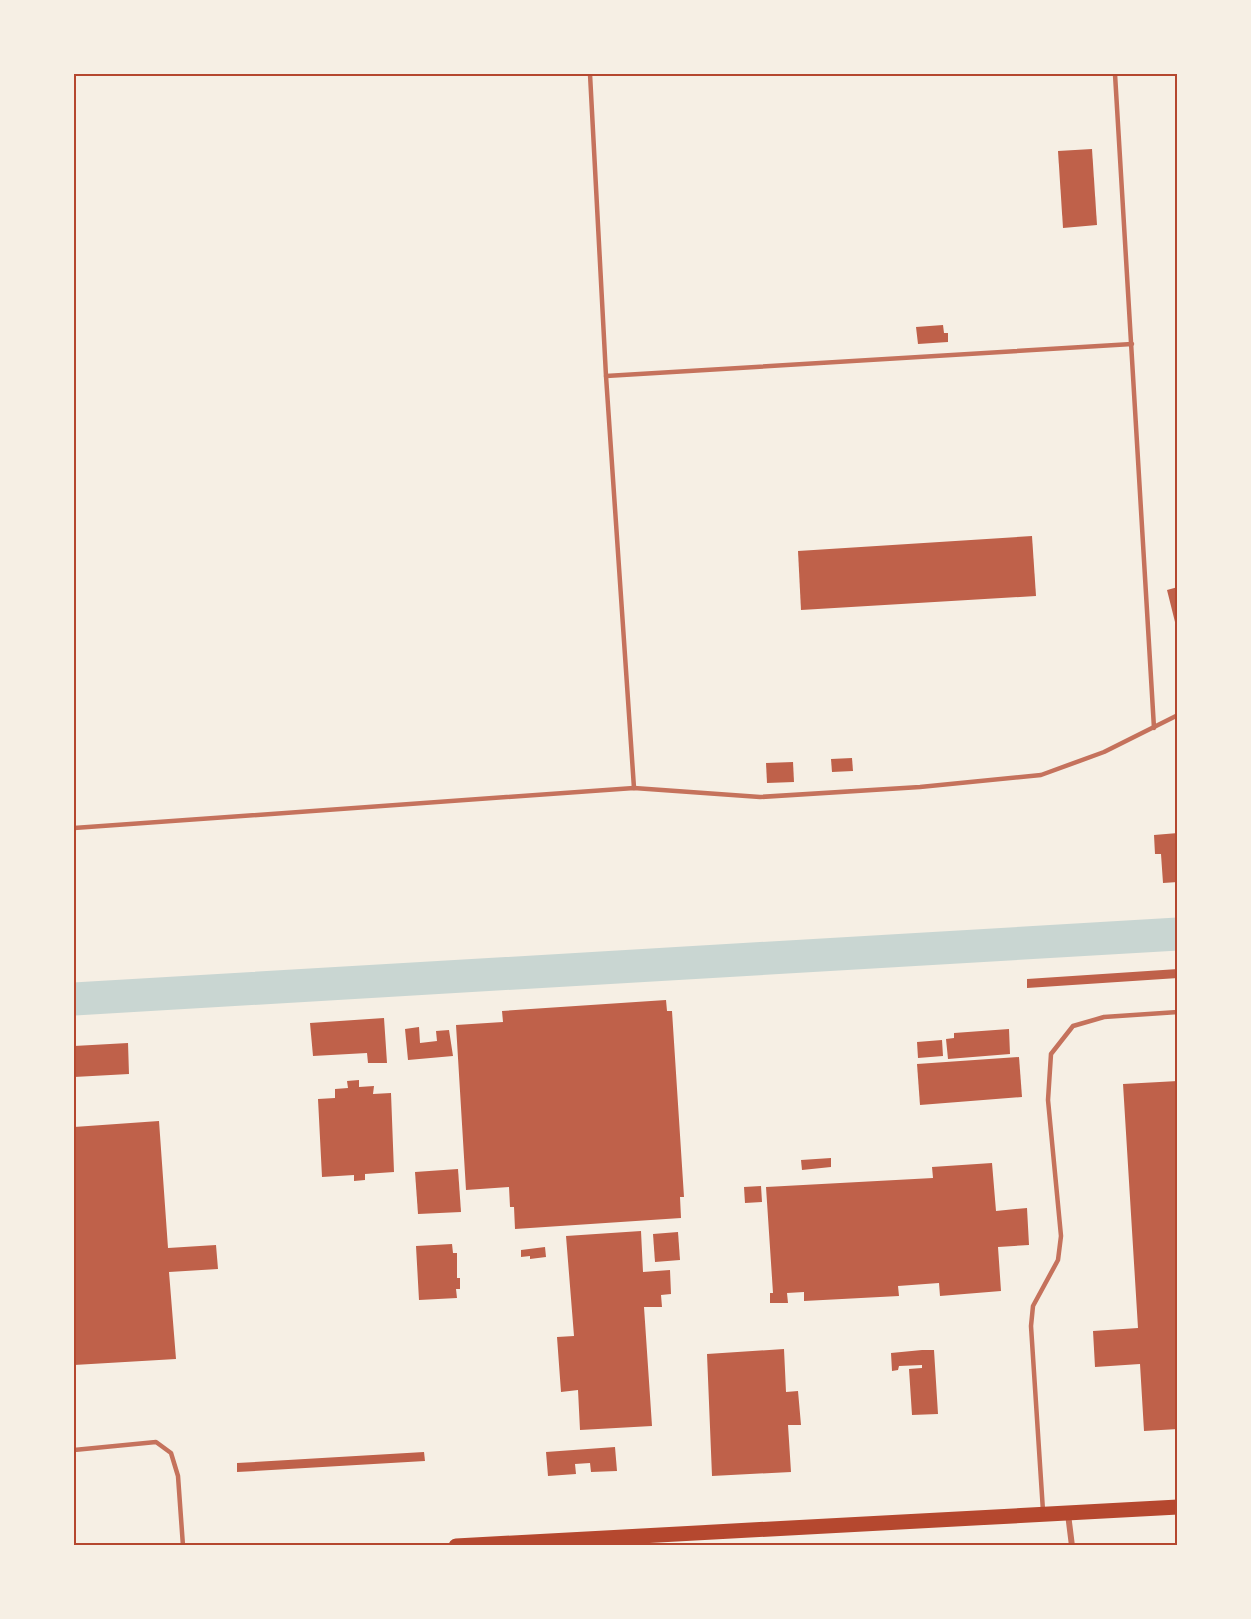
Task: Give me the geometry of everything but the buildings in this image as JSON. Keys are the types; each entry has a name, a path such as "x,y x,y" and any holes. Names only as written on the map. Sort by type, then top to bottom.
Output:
{"main road":[{"path":"456,1545 1178,1507"}],"street":[{"path":"1068,1514 1072,1545"}],"lane":[{"path":"590,74 606,376 634,788"},
{"path":"1115,74 1154,728"},
{"path":"606,376 1132,344"},
{"path":"74,828 634,788 760,797 920,787 1041,775 1104,752 1178,715"},
{"path":"1043,1515 1030,1326 1033,1306 1058,1260 1061,1236 1048,1100 1051,1054 1073,1026 1104,1017 1178,1012"},
{"path":"74,1450 156,1442 171,1453 178,1476 183,1545"}],"waterway":[{"path":"74,999 1178,934"}]}
